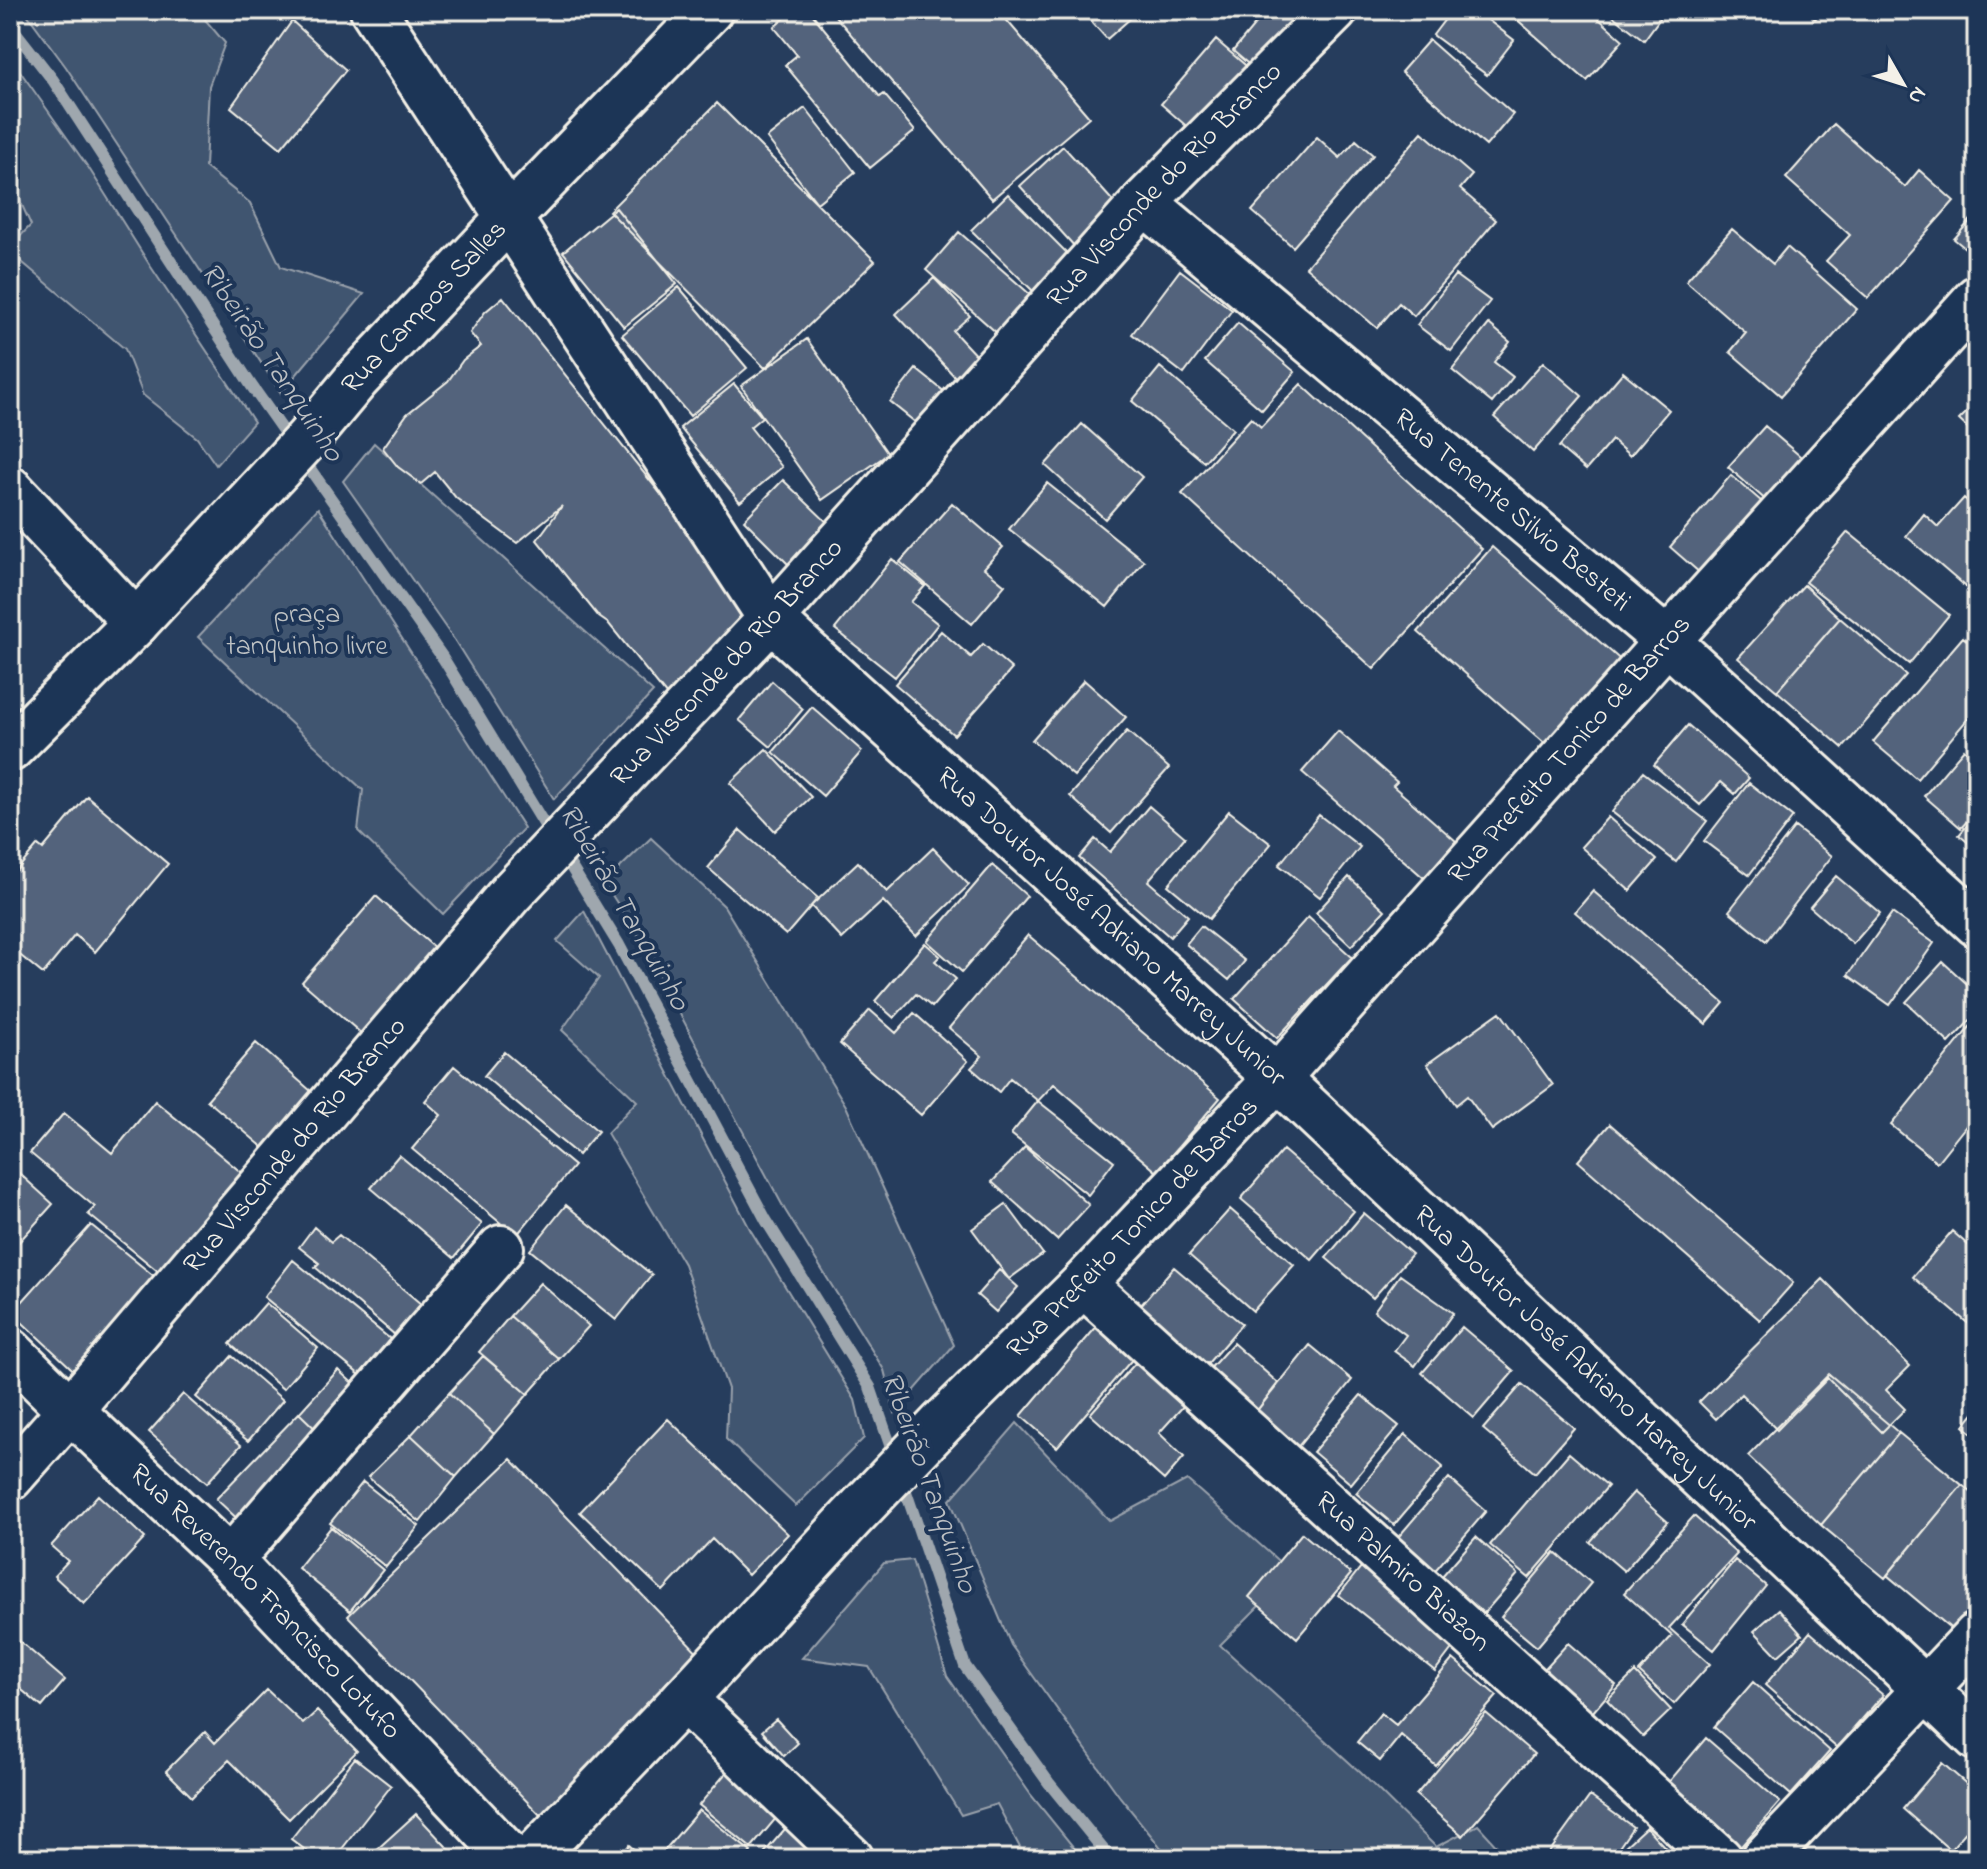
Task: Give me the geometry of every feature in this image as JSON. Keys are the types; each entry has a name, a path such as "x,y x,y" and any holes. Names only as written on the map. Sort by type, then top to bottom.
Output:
{"street":[{"name":"Rua Doutor José Adriano Marrey Junior","path":"373,10 771,619 1277,1078 1977,1738"},
{"name":"Rua Campos Salles","path":"10,749 136,623 294,453 357,379 710,10"},
{"name":"Rua Visconde do Rio Branco","path":"10,1478 511,893 771,619 1144,202 1335,10"},
{"name":"Rua Tenente Silvio Besteti","path":"1144,202 1667,641 1977,924"},
{"name":"Rua Prefeito Tonico de Barros","path":"531,1859 851,1518 1083,1284 1277,1078 1977,298"},
{"path":"10,489 136,623"},
{"path":"230,1560 501,1248"},
{"name":"Rua Palmiro Biazon","path":"1083,1284 1720,1859"},
{"name":"Rua Reverendo Francisco Lotufo","path":"10,1351 230,1560 512,1859"},
{"path":"1764,1859 1977,1635"},
{"path":"684,1699 851,1859"}],"green space":[{"path":"24,10 197,10 225,43 209,86 205,167 250,203 281,267 364,294 281,393 66,67"},
{"path":"10,57 90,170 254,422 216,465 197,438 143,395 125,349 10,252 10,247 31,225 17,194 17,112 10,100"},
{"path":"374,443 653,692 554,799 455,641 343,481"},
{"name":"praça tanquinho livre","path":"318,508 524,828 443,914 358,831 363,790 198,637"},
{"path":"651,838 724,906 846,1106 954,1345 895,1413 884,1370 785,1210 636,932 604,883"},
{"path":"584,911 751,1231 855,1400 864,1438 796,1506 726,1439 728,1389 684,1264 607,1133 637,1101 562,1030 599,978 557,941"},
{"path":"1017,1423 1110,1521 1187,1480 1292,1573 1220,1645 1361,1773 1436,1847 1478,1825 1509,1859 1170,1859 1120,1797 1011,1645 950,1500"},
{"path":"912,1560 947,1676 1031,1795 1083,1859 1026,1859 997,1804 961,1815 869,1667 802,1658 884,1563"}],"building":[{"path":"795,10 809,10 880,97 884,94 915,131 870,168 785,65 797,55 774,27"},
{"path":"830,10 998,10 1089,117 992,199"},
{"path":"1081,10 1140,10 1107,39"},
{"path":"1267,10 1312,10 1267,80 1233,51"},
{"path":"1452,10 1475,10 1514,40 1487,75 1433,35"},
{"path":"1506,10 1589,10 1623,40 1587,81"},
{"path":"1605,10 1666,10 1644,40"},
{"path":"1805,10 1823,10 1815,19"},
{"path":"292,21 346,70 281,148 231,107"},
{"path":"1216,40 1265,82 1200,138 1161,104"},
{"path":"1429,40 1513,114 1486,146 1401,72"},
{"path":"717,103 875,261 765,368 609,211"},
{"path":"805,108 855,172 817,203 767,138"},
{"path":"1834,124 1905,187 1919,170 1954,201 1868,298 1826,261 1850,235 1786,178"},
{"path":"1422,132 1472,175 1460,189 1496,220 1414,316 1399,303 1377,328 1306,267"},
{"path":"1317,137 1340,158 1356,140 1373,155 1293,247 1252,211"},
{"path":"1063,146 1120,209 1076,248 1020,186"},
{"path":"1008,194 1071,257 1035,293 971,230"},
{"path":"616,208 677,284 624,327 563,252"},
{"path":"1977,213 1977,258 1954,239"},
{"path":"1732,229 1773,264 1787,247 1857,309 1781,396 1730,352 1746,333 1686,281"},
{"path":"959,232 1032,296 998,334 926,270"},
{"path":"1180,270 1232,310 1184,374 1132,334"},
{"path":"1455,275 1490,301 1451,351 1417,325"},
{"path":"934,278 970,316 953,331 980,360 958,380 896,314"},
{"path":"679,287 747,368 690,416 622,335"},
{"path":"503,297 764,623 675,706 537,540 562,506 517,543 456,498 435,472 421,484 398,467 383,448 407,414 448,381 463,360 481,346 470,333 485,312"},
{"path":"1238,323 1295,372 1262,410 1205,361"},
{"path":"1489,324 1510,342 1494,362 1513,377 1492,403 1452,370"},
{"path":"807,339 888,454 822,500 741,386"},
{"path":"1543,362 1582,396 1533,452 1494,417"},
{"path":"1160,367 1233,429 1204,462 1132,401"},
{"path":"916,369 946,393 920,426 890,402"},
{"path":"1623,372 1669,410 1630,456 1612,440 1586,470 1559,447"},
{"path":"734,384 762,417 750,427 782,467 740,502 680,428"},
{"path":"1301,384 1482,549 1374,669 1182,494 1251,418 1261,427"},
{"path":"1977,402 1977,437 1959,420"},
{"path":"1082,424 1142,477 1105,519 1045,465"},
{"path":"1765,426 1814,468 1777,510 1728,467"},
{"path":"1731,475 1769,508 1708,580 1670,547"},
{"path":"783,480 832,527 792,568 744,520"},
{"path":"1047,483 1144,561 1107,607 1009,529"},
{"path":"1964,498 1977,509 1977,597 1906,536 1924,514 1938,527"},
{"path":"952,503 1003,547 984,568 1005,585 972,624 900,562"},
{"path":"1848,532 1949,615 1909,664 1805,582"},
{"path":"1492,547 1624,663 1550,748 1418,632"},
{"path":"892,559 925,586 911,602 938,624 895,677 835,629"},
{"path":"1804,585 1840,618 1777,691 1738,658"},
{"path":"1840,618 1906,675 1843,748 1777,691"},
{"path":"941,631 971,657 983,644 1012,669 954,735 895,684"},
{"path":"1963,637 1977,649 1977,708 1917,779 1873,742"},
{"path":"1084,680 1126,717 1074,776 1032,740"},
{"path":"772,681 803,709 771,747 739,720"},
{"path":"812,707 862,751 823,796 773,752"},
{"path":"1688,725 1749,778 1735,794 1721,782 1700,805 1654,765"},
{"path":"1127,731 1169,768 1111,833 1070,796"},
{"path":"1338,731 1397,782 1393,786 1456,841 1424,878 1302,772"},
{"path":"766,749 811,797 775,831 730,783"},
{"path":"1964,749 1977,761 1977,810 1961,828 1924,796"},
{"path":"1643,772 1707,821 1676,862 1612,812"},
{"path":"1749,783 1793,817 1749,875 1704,841"},
{"path":"87,796 168,864 95,952 75,935 43,974 10,947 10,878 38,845 43,849"},
{"path":"1149,806 1185,837 1148,881 1188,916 1170,937 1079,858 1095,839 1110,852"},
{"path":"1229,811 1271,844 1209,919 1168,885"},
{"path":"1977,814 1977,850 1959,835"},
{"path":"1319,815 1360,847 1320,897 1279,865"},
{"path":"1608,817 1657,860 1630,891 1581,847"},
{"path":"1795,827 1832,856 1766,941 1729,911"},
{"path":"740,830 818,898 786,935 708,868"},
{"path":"933,848 969,885 916,936 883,901 842,939 811,906 858,862 887,892"},
{"path":"992,865 1027,896 962,972 927,941"},
{"path":"1836,876 1880,913 1853,944 1810,907"},
{"path":"1349,877 1385,910 1351,946 1316,913"},
{"path":"1593,891 1724,1003 1706,1024 1575,912"},
{"path":"376,896 445,957 371,1042 302,982"},
{"path":"1892,913 1934,943 1890,1005 1848,975"},
{"path":"1308,917 1352,957 1277,1038 1234,999"},
{"path":"1201,926 1245,961 1229,980 1186,944"},
{"path":"1028,935 1220,1098 1157,1172 1054,1084 1038,1101 1010,1078 999,1092 971,1068 982,1056 949,1028"},
{"path":"925,943 940,956 935,961 956,979 932,1007 916,994 894,1018 875,1001"},
{"path":"1943,962 1977,993 1977,1013 1949,1043 1906,1002"},
{"path":"870,1010 896,1033 914,1013 968,1061 921,1115 840,1044"},
{"path":"1500,1012 1553,1085 1492,1130 1467,1096 1456,1105 1427,1064"},
{"path":"1977,1018 1977,1112 1937,1162 1891,1125"},
{"path":"256,1043 327,1105 278,1160 207,1100"},
{"path":"504,1052 598,1131 578,1155 484,1076"},
{"path":"454,1066 574,1166 516,1236 412,1149 441,1115 425,1101"},
{"path":"155,1101 248,1178 170,1281 88,1214 95,1207 30,1153 64,1113 112,1153"},
{"path":"1038,1101 1114,1161 1088,1195 1011,1134"},
{"path":"1610,1124 1793,1283 1760,1320 1578,1161"},
{"path":"1025,1147 1089,1205 1057,1240 992,1182"},
{"path":"1283,1150 1354,1211 1312,1260 1241,1199"},
{"path":"399,1155 482,1224 454,1258 371,1188"},
{"path":"10,1165 53,1204 10,1252"},
{"path":"1006,1204 1043,1254 1009,1279 972,1229"},
{"path":"566,1205 652,1275 616,1320 530,1250"},
{"path":"1230,1209 1294,1265 1253,1311 1189,1255"},
{"path":"1364,1213 1412,1254 1373,1298 1326,1258"},
{"path":"91,1225 165,1285 83,1379 12,1313"},
{"path":"314,1227 331,1242 339,1235 421,1304 395,1335 315,1267 319,1263 299,1247"},
{"path":"1952,1231 1977,1253 1977,1331 1913,1277"},
{"path":"293,1260 390,1339 360,1375 264,1297"},
{"path":"1174,1267 1242,1324 1202,1370 1134,1313"},
{"path":"999,1270 1018,1287 996,1312 977,1295"},
{"path":"1400,1275 1453,1313 1415,1366 1394,1351 1406,1335 1374,1311"},
{"path":"1823,1279 1910,1366 1886,1390 1905,1409 1882,1432 1828,1378 1777,1430 1741,1394 1716,1419 1699,1402"},
{"path":"540,1283 589,1326 559,1359 510,1316"},
{"path":"266,1303 318,1348 283,1389 230,1344"},
{"path":"510,1316 559,1359 528,1394 479,1352"},
{"path":"1098,1325 1135,1356 1057,1447 1021,1416"},
{"path":"1462,1327 1514,1371 1474,1418 1422,1373"},
{"path":"1233,1343 1278,1383 1255,1413 1206,1373"},
{"path":"1310,1345 1352,1380 1297,1448 1255,1413"},
{"path":"232,1356 283,1400 248,1441 196,1397"},
{"path":"483,1356 528,1394 494,1434 449,1393"},
{"path":"1139,1359 1187,1402 1159,1433 1184,1457 1164,1480 1090,1414"},
{"path":"338,1370 367,1396 328,1441 299,1413"},
{"path":"1829,1374 1899,1433 1821,1525 1748,1456"},
{"path":"1522,1384 1574,1428 1535,1473 1483,1429"},
{"path":"449,1393 494,1434 456,1477 411,1435"},
{"path":"183,1394 241,1445 207,1483 149,1432"},
{"path":"1361,1395 1399,1426 1351,1484 1313,1452"},
{"path":"1977,1410 1977,1437 1964,1426"},
{"path":"299,1413 328,1441 245,1526 216,1499"},
{"path":"668,1419 788,1534 748,1575 712,1539 663,1591 580,1512"},
{"path":"1899,1433 1962,1485 1885,1578 1821,1525"},
{"path":"1405,1434 1443,1467 1394,1525 1356,1493"},
{"path":"411,1435 456,1477 420,1522 368,1477"},
{"path":"1569,1453 1608,1486 1529,1578 1490,1545"},
{"path":"511,1459 706,1661 543,1818 348,1616"},
{"path":"1449,1478 1486,1511 1432,1574 1394,1542"},
{"path":"363,1482 419,1526 386,1567 330,1523"},
{"path":"1962,1485 1977,1497 1977,1604 1954,1631 1887,1575"},
{"path":"1634,1492 1668,1522 1624,1571 1590,1542"},
{"path":"98,1495 145,1538 84,1604 54,1576 68,1561 51,1546"},
{"path":"1694,1516 1737,1554 1669,1628 1710,1664 1674,1704 1639,1672 1672,1636 1624,1593"},
{"path":"331,1527 383,1570 350,1611 298,1568"},
{"path":"1302,1533 1351,1574 1297,1638 1249,1597"},
{"path":"1476,1537 1518,1574 1478,1620 1436,1583"},
{"path":"1555,1552 1591,1583 1537,1647 1501,1617"},
{"path":"1735,1560 1766,1586 1714,1650 1682,1624"},
{"path":"1361,1567 1457,1642 1435,1671 1339,1595"},
{"path":"1779,1609 1802,1635 1778,1656 1754,1631"},
{"path":"1810,1632 1883,1695 1837,1748 1765,1685"},
{"path":"10,1633 65,1680 42,1707 10,1680"},
{"path":"1568,1643 1616,1685 1587,1719 1538,1676"},
{"path":"1453,1659 1497,1696 1436,1766 1401,1735 1380,1761 1357,1742 1381,1713 1396,1725"},
{"path":"1635,1672 1671,1710 1643,1737 1607,1700"},
{"path":"1753,1682 1830,1751 1791,1795 1714,1727"},
{"path":"267,1690 303,1724 317,1711 357,1751 289,1819 229,1760 192,1797 166,1771 205,1732 215,1743"},
{"path":"1486,1713 1534,1754 1463,1836 1416,1795"},
{"path":"776,1719 798,1743 784,1756 762,1731"},
{"path":"1706,1738 1780,1802 1736,1852 1663,1789"},
{"path":"355,1758 391,1786 334,1859 317,1859 291,1839"},
{"path":"1942,1763 1977,1793 1977,1819 1950,1850 1903,1809"},
{"path":"731,1767 783,1810 751,1848 699,1805"},
{"path":"1590,1796 1633,1827 1611,1859 1555,1859 1548,1854"},
{"path":"699,1810 751,1852 745,1859 657,1859"},
{"path":"416,1814 458,1859 380,1859 374,1852"},
{"path":"791,1822 834,1859 759,1859"},
{"path":"1646,1827 1676,1859 1611,1859"},
{"path":"629,1845 645,1859 618,1859"}],"waterway":[{"name":"Ribeirão Tanquinho","path":"10,25 53,80 251,385 443,658 552,837"},
{"name":"Ribeirão Tanquinho","path":"562,852 619,945 766,1220 870,1387 895,1459"},
{"name":"Ribeirão Tanquinho","path":"901,1477 965,1666 1049,1783 1111,1859"}]}
